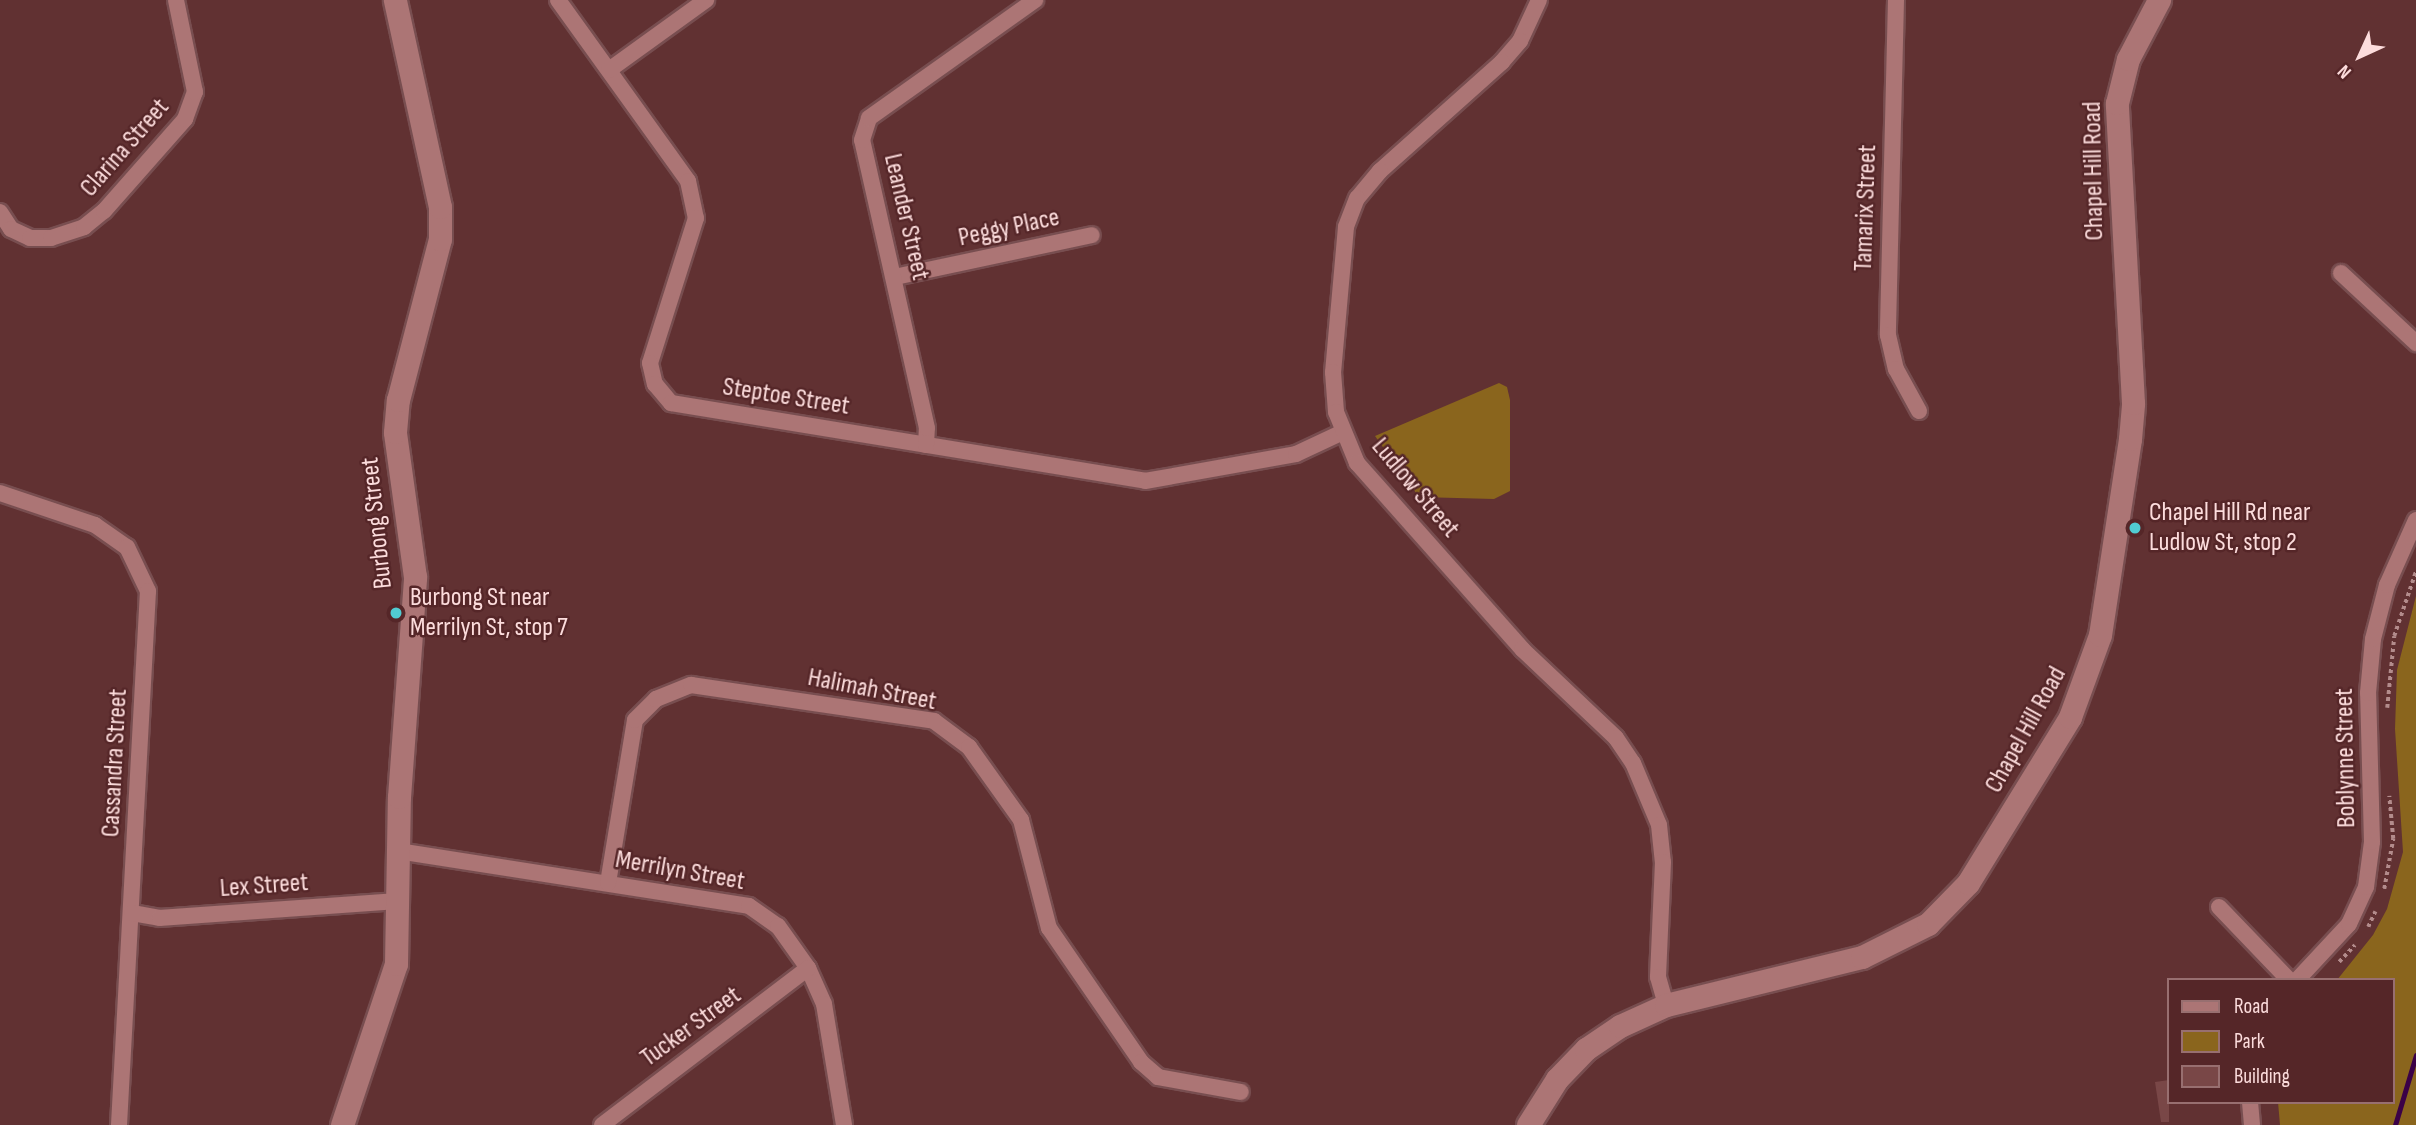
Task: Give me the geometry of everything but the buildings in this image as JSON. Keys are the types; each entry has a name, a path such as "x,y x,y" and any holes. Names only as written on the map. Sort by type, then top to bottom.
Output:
{"main road":[{"name":"Burbong Street","path":"342,1125 396,964 400,901 398,851 415,577 395,432 398,400 440,239 440,207 395,0"},
{"name":"Chapel Hill Road","path":"1528,1125 1557,1079 1586,1049 1620,1026 1666,1005 1862,957 1928,924 1968,883 2083,691 2100,635 2133,403 2118,103 2128,58 2159,0"}],"street":[{"name":"Clarina Street","path":"0,212 11,229 30,238 59,236 84,227 104,211 185,119 194,103 194,85 176,0"},
{"name":"Steptoe Street","path":"558,0 688,181 696,218 650,363 655,384 671,403 1145,481 1296,454 1341,433"},
{"path":"609,70 706,0"},
{"name":"Leander Street","path":"926,445 928,430 862,140 869,118 1035,0"},
{"name":"Ludlow Street","path":"1539,0 1520,41 1502,62 1380,171 1357,198 1346,227 1334,372 1341,433 1357,463 1522,649 1616,738 1633,763 1659,825 1663,862 1658,977 1666,1005"},
{"name":"Tamarix Street","path":"1896,0 1888,335 1896,369 1919,411"},
{"name":"Peggy Place","path":"895,277 1092,235"},
{"path":"2341,273 2416,343"},
{"name":"Cassandra Street","path":"0,493 95,526 127,547 148,591 119,1125"},
{"name":"Boblynne Street","path":"2300,978 2349,924 2366,887 2372,842 2368,693 2373,639 2387,585 2416,520"},
{"name":"Halimah Street","path":"608,883 635,720 656,699 691,685 934,721 970,747 1021,820 1049,929 1141,1062 1158,1077 1241,1092"},
{"name":"Merrilyn Street","path":"398,851 749,906 778,926 808,968 824,1004 844,1125"},
{"name":"Lex Street","path":"132,913 160,918 400,901"},
{"path":"2219,907 2288,978"},
{"name":"Tucker Street","path":"602,1125 808,968"},
{"path":"2249,1104 2252,1125"}],"green space":[{"path":"1499,383 1507,387 1510,400 1510,491 1494,499 1419,497 1375,436"},
{"path":"2416,596 2416,1125 2280,1125 2278,1104 2395,1104 2395,978 2339,978 2373,935 2387,909 2403,852 2395,729 2397,670"}],"waterway":[{"path":"2395,1125 2416,1055"}],"place":[{"name":"Chapel Hill Rd near Ludlow St, stop 2","path":"2135,528"},
{"name":"Burbong St near Merrilyn St, stop 7","path":"396,613"}]}
